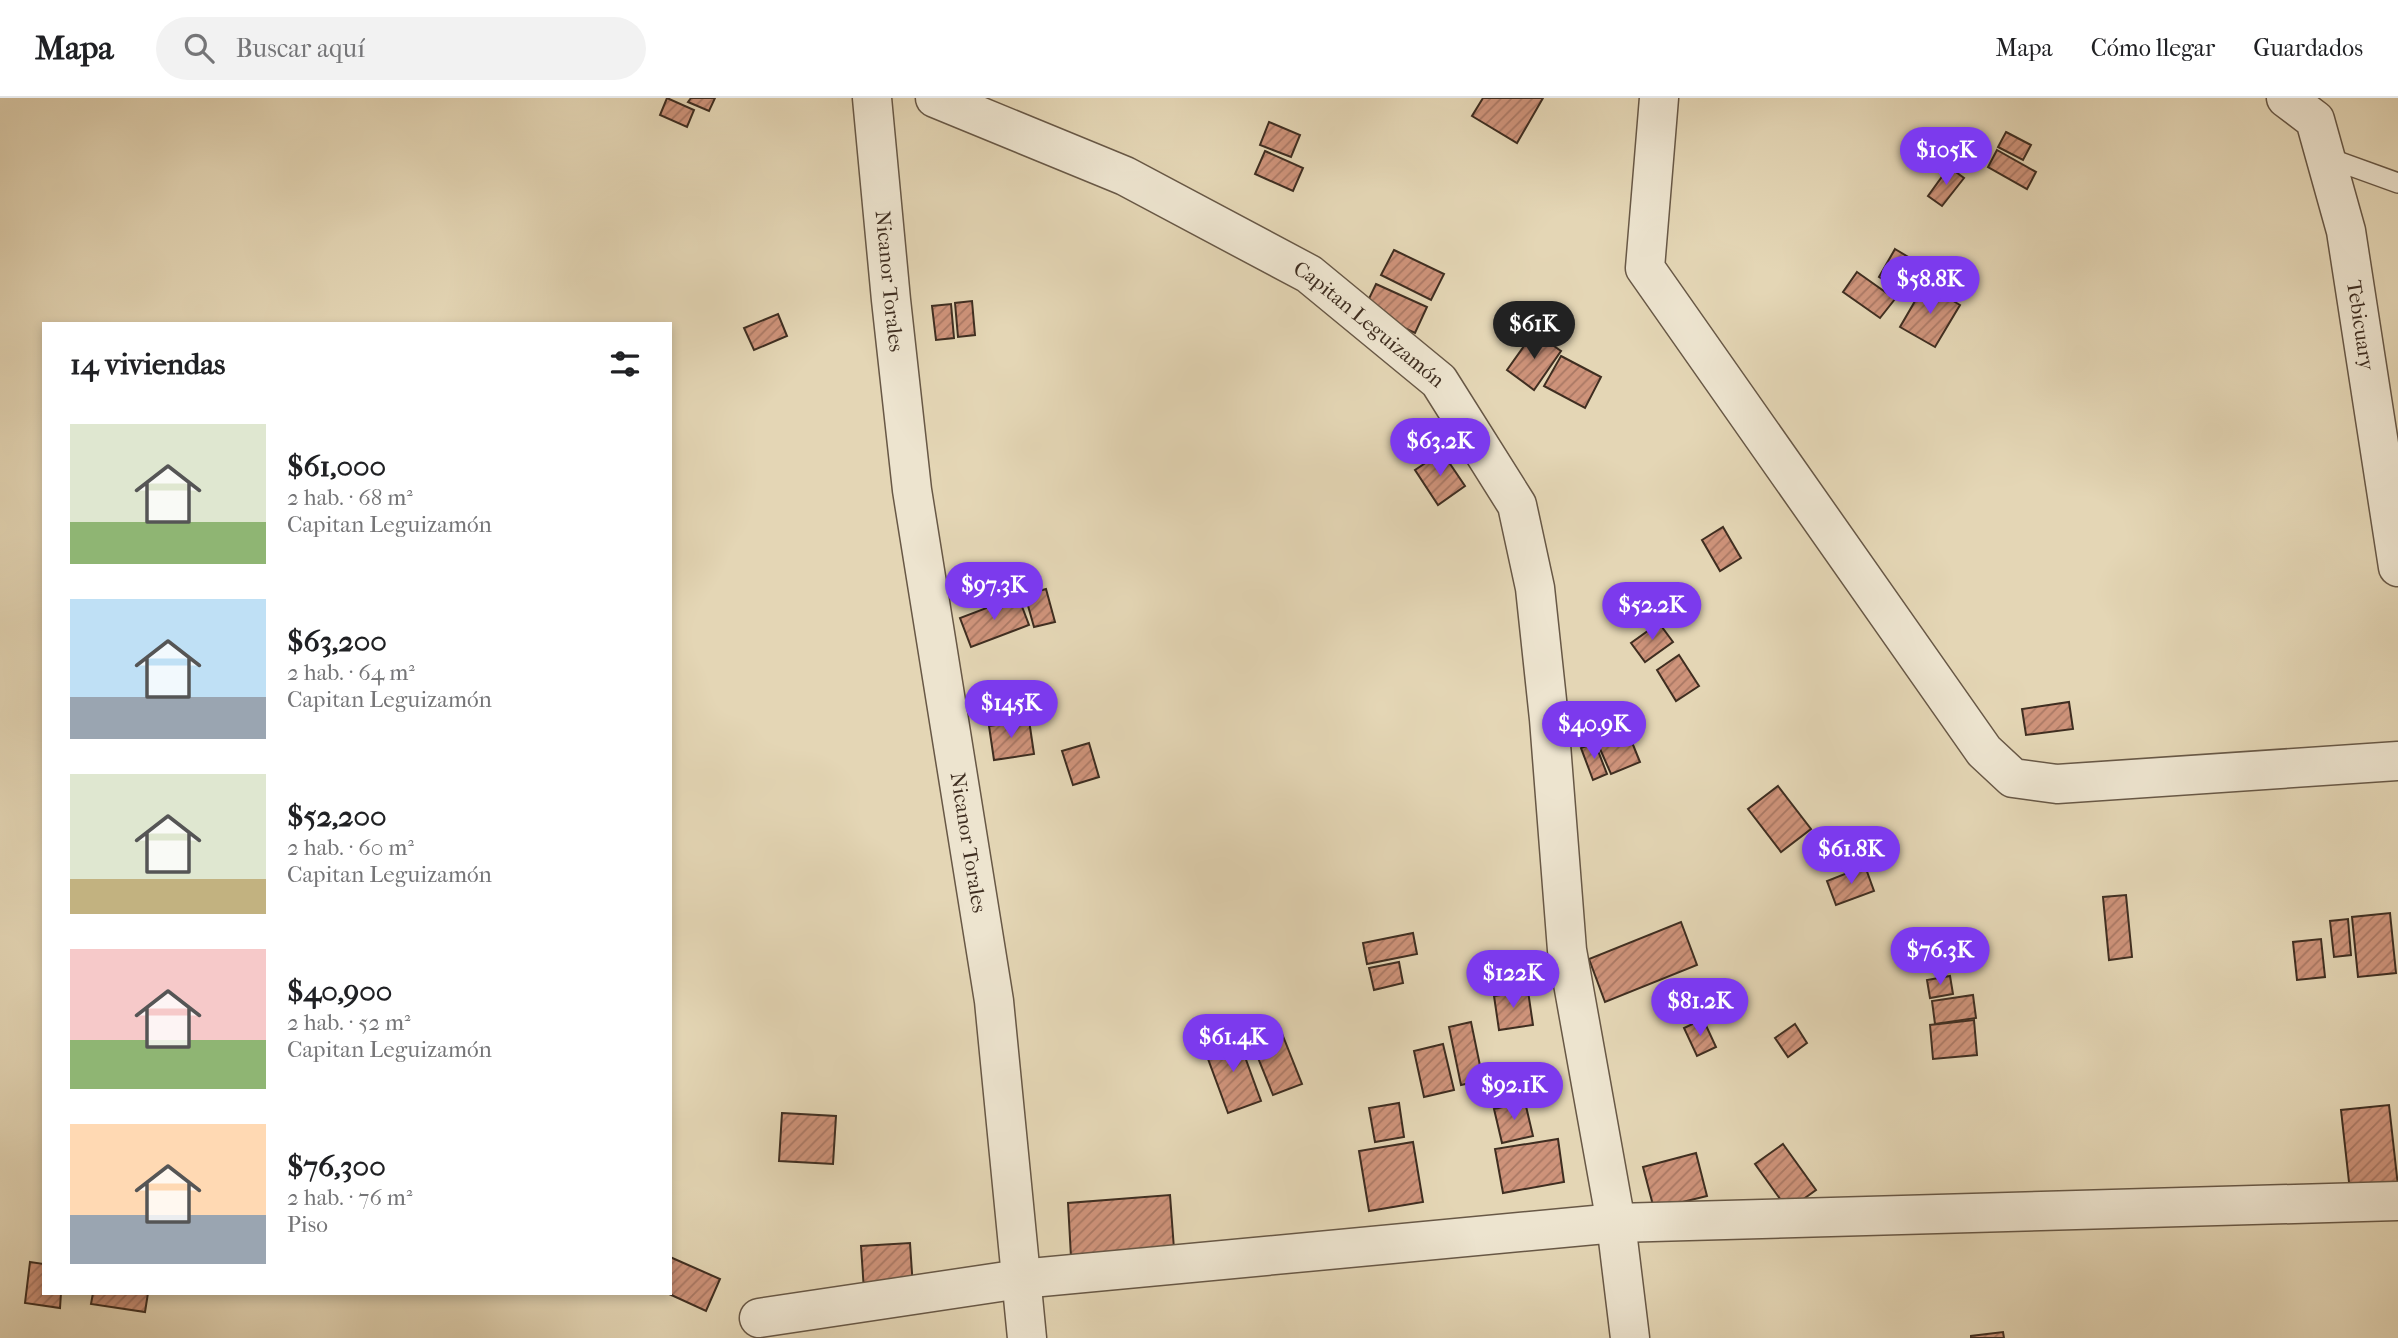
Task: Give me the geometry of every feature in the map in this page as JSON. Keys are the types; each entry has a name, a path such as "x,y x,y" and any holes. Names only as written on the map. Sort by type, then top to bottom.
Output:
{"street":[{"name":"Nicanor Torales","path":"872,98 912,490 994,1001 1027,1338"},
{"name":"Capitan Leguizamón","path":"936,98 1125,176 1308,274 1439,380 1517,505 1538,614 1567,950 1616,1223 1630,1338"},
{"path":"1659,98 1646,268 1983,751 2013,778 2057,784 2398,761"},
{"name":"Tebicuary","path":"2286,98 2315,120 2346,232 2398,567"},
{"path":"758,1318 1020,1279 1616,1223 2398,1201"}],"lane":[{"path":"2326,157 2398,183"}],"building":[{"path":"667,98 694,110 687,127 660,115"},
{"path":"691,98 715,98 709,111 688,102"},
{"path":"1483,98 1543,98 1517,143 1472,116"},
{"path":"1269,122 1300,135 1291,157 1260,145"},
{"path":"2006,132 2031,145 2023,160 1998,147"},
{"path":"1997,150 2036,172 2027,189 1988,167"},
{"path":"1265,151 1303,168 1293,191 1255,174"},
{"path":"1949,167 1964,178 1942,206 1928,196"},
{"path":"1895,249 1920,264 1903,292 1879,277"},
{"path":"1394,250 1444,274 1431,300 1381,275"},
{"path":"1857,272 1895,299 1880,318 1843,292"},
{"path":"1376,284 1427,307 1415,333 1364,309"},
{"path":"1925,284 1960,305 1935,347 1900,327"},
{"path":"972,301 975,335 958,337 955,303"},
{"path":"951,304 954,338 936,340 932,306"},
{"path":"778,314 787,336 754,350 744,328"},
{"path":"1534,332 1561,351 1534,390 1507,370"},
{"path":"1561,356 1601,377 1585,408 1544,386"},
{"path":"1442,452 1465,486 1438,505 1415,470"},
{"path":"1723,527 1741,558 1720,571 1702,540"},
{"path":"1046,589 1055,622 1034,627 1025,595"},
{"path":"1018,596 1029,625 971,647 960,618"},
{"path":"1659,623 1673,642 1645,662 1631,643"},
{"path":"1679,655 1699,686 1676,701 1657,670"},
{"path":"2069,702 2073,729 2026,735 2022,709"},
{"path":"1029,720 1034,754 994,760 989,726"},
{"path":"1627,730 1640,762 1611,774 1597,742"},
{"path":"1089,743 1099,777 1073,785 1062,751"},
{"path":"1595,743 1607,774 1593,780 1581,748"},
{"path":"1778,786 1811,829 1781,852 1748,809"},
{"path":"1865,866 1874,891 1836,905 1827,881"},
{"path":"2126,895 2132,957 2109,960 2103,897"},
{"path":"2390,913 2396,973 2358,977 2352,917"},
{"path":"2348,919 2351,955 2334,957 2330,921"},
{"path":"1681,922 1697,965 1605,1002 1589,959"},
{"path":"1413,933 1417,954 1367,964 1363,943"},
{"path":"2321,939 2325,977 2297,980 2293,942"},
{"path":"1399,962 1403,983 1374,990 1369,968"},
{"path":"1950,976 1953,994 1930,998 1927,980"},
{"path":"1528,991 1533,1025 1499,1030 1494,996"},
{"path":"1973,995 1976,1018 1935,1024 1932,1001"},
{"path":"1703,1019 1716,1047 1697,1056 1684,1028"},
{"path":"1974,1020 1977,1055 1933,1059 1930,1025"},
{"path":"1471,1022 1483,1080 1461,1085 1449,1027"},
{"path":"1795,1024 1807,1043 1788,1057 1775,1038"},
{"path":"1279,1026 1302,1084 1273,1095 1250,1038"},
{"path":"1237,1035 1261,1101 1228,1113 1204,1048"},
{"path":"1443,1044 1454,1090 1424,1097 1414,1051"},
{"path":"1525,1102 1533,1136 1502,1143 1494,1109"},
{"path":"1399,1103 1404,1137 1375,1142 1369,1108"},
{"path":"2389,1105 2398,1186 2350,1191 2341,1110"},
{"path":"782,1113 836,1116 833,1164 779,1161"},
{"path":"1558,1139 1564,1182 1503,1193 1495,1149"},
{"path":"1413,1142 1423,1202 1369,1211 1359,1151"},
{"path":"1783,1144 1816,1190 1788,1210 1755,1164"},
{"path":"1696,1153 1707,1196 1654,1209 1643,1167"},
{"path":"1170,1195 1174,1249 1071,1257 1068,1203"},
{"path":"910,1243 913,1288 864,1291 861,1246"},
{"path":"672,1258 720,1279 706,1311 671,1295"},
{"path":"30,1262 42,1264 42,1295 61,1295 60,1308 25,1303"},
{"path":"93,1295 148,1295 145,1312 91,1304"},
{"path":"2003,1332 2004,1338 1971,1338 1971,1336"}]}
